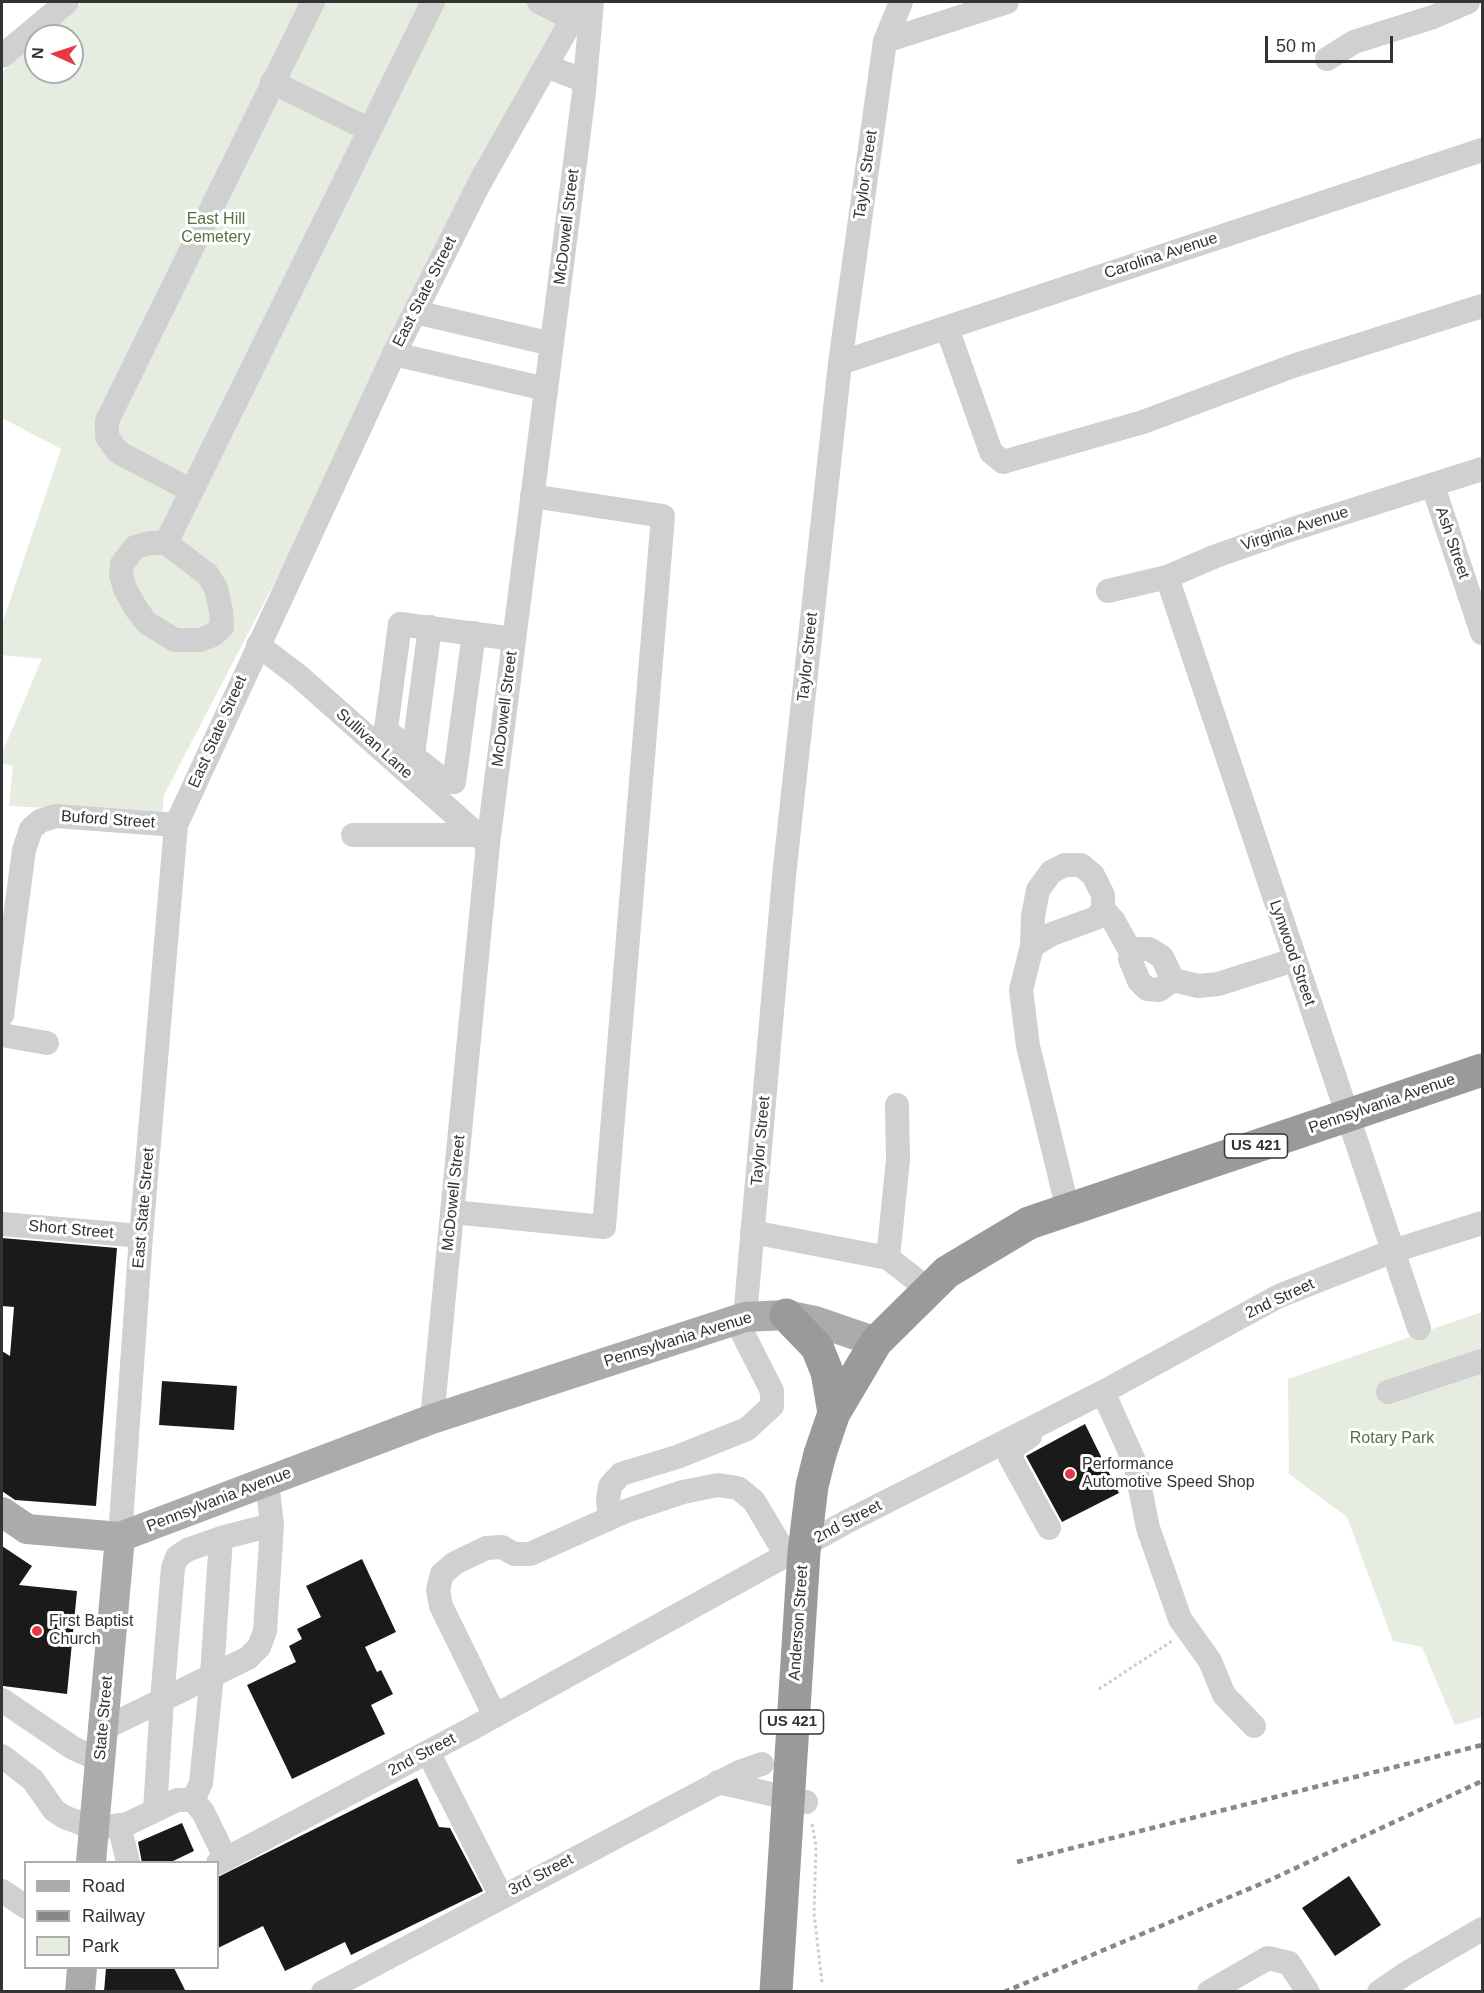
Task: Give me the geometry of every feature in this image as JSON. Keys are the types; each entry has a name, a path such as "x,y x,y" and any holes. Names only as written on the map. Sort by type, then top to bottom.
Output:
{"highway":[{"name":"Pennsylvania Avenue","path":"876,1342 947,1272 1029,1223 1482,1070"},
{"path":"786,1315 817,1347 826,1372 834,1413"},
{"name":"Anderson Street","path":"776,1992 804,1552 810,1498 820,1454 834,1413 876,1342"}],"main road":[{"name":"Pennsylvania Avenue","path":"120,1537 432,1419 741,1319 786,1315 815,1321 876,1342"},
{"path":"2,1512 27,1529 120,1537"},
{"name":"State Street","path":"92,1861 107,1826 100,1760 120,1537"},
{"path":"80,1992 82,1969"}],"street":[{"path":"2,56 67,2"},
{"path":"192,491 118,452 107,437 107,421 193,249 272,82 314,2"},
{"path":"166,543 368,129 433,2"},
{"path":"538,2 578,10"},
{"name":"McDowell Street","path":"432,1419 483,839 514,639 585,81 592,2"},
{"name":"Taylor Street","path":"741,1319 752,1232 784,876 840,363 885,42 901,2"},
{"path":"885,42 1007,2"},
{"path":"1327,59 1354,42 1468,2"},
{"name":"East State Street","path":"120,1537 141,1236 176,825 394,354 479,184 578,10"},
{"path":"546,66 585,81"},
{"path":"272,82 368,129"},
{"name":"Carolina Avenue","path":"840,363 1482,150"},
{"path":"947,328 991,452 1003,462 1016,460 1115,428 1143,422 1293,366 1482,306"},
{"path":"416,312 552,344"},
{"path":"394,354 546,389"},
{"name":"Virginia Avenue","path":"1108,591 1167,577 1216,556 1296,528 1482,469"},
{"name":"Ash Street","path":"1433,486 1482,633"},
{"path":"452,1212 604,1227 663,516 532,496"},
{"path":"166,543 208,575 216,588 222,627 213,635 187,642 160,633 137,610 125,589 121,575 122,564 128,554 135,547 166,543"},
{"name":"Lynwood Street","path":"1167,577 1419,1328"},
{"path":"474,633 456,779 454,782 445,781 413,755 381,737 398,628 403,624 430,627 474,633 514,639"},
{"path":"413,755 430,627"},
{"name":"Sullivan Lane","path":"258,645 381,737 483,839"},
{"name":"Buford Street","path":"2,1015 24,850 31,829 40,821 56,816 176,825"},
{"path":"352,835 483,839"},
{"path":"1032,946 1052,934 1096,918 1103,909 1103,895 1093,875 1081,865 1065,864 1051,872 1038,890 1033,916 1032,946 1025,966 1021,990 1023,1018 1068,1210"},
{"path":"1103,909 1113,920 1131,952 1137,949 1149,949 1162,957 1173,980 1198,986 1218,984 1294,960"},
{"path":"2,1035 47,1043"},
{"path":"888,1258 898,1160 897,1105"},
{"name":"2nd Street","path":"222,1861 495,1716 850,1520 982,1454 1106,1400 1279,1296 1393,1251 1482,1223"},
{"name":"Short Street","path":"2,1224 141,1236"},
{"path":"752,1232 888,1258 929,1290"},
{"path":"610,1518 608,1501 610,1486 621,1474 677,1457 747,1429 772,1406 772,1391 741,1319"},
{"path":"1388,1392 1482,1361"},
{"path":"1010,1457 1015,1446 1033,1434 1106,1400 1135,1463 1148,1528 1180,1619 1210,1661 1224,1695 1254,1726"},
{"path":"982,1454 1010,1457"},
{"path":"1010,1457 1049,1528"},
{"path":"103,1730 248,1658 259,1647 265,1631 272,1525 267,1481"},
{"path":"495,1716 441,1606 438,1590 442,1574 455,1563 486,1548 502,1547 514,1554 530,1554 610,1518 683,1492 718,1485 738,1488 754,1500 786,1555"},
{"path":"155,1810 173,1568 177,1557 187,1550 221,1538 272,1525"},
{"path":"193,1800 201,1783 212,1675 221,1538"},
{"path":"2,1700 73,1748 100,1760"},
{"path":"428,1752 501,1896"},
{"path":"2,1756 33,1780 54,1810 64,1817 107,1826 177,1800 193,1800"},
{"name":"3rd Street","path":"323,1992 718,1782 762,1764"},
{"path":"718,1782 806,1802"},
{"path":"193,1800 203,1812 222,1861"},
{"path":"107,1826 127,1861"},
{"path":"2,1891 24,1906"},
{"path":"1379,1992 1482,1929"},
{"path":"1209,1992 1268,1958 1289,1963 1308,1992"}],"path":[{"path":"1099,1689 1178,1637 1190,1635"},
{"path":"806,1802 816,1845 814,1913 822,1983"}],"green space":[{"name":"East Hill Cemetery","path":"83,2 576,2 164,795 162,814 9,806 13,766 2,763 2,753 42,659 2,655 2,624 61,449 2,418 2,72 24,53 24,84 84,84 84,24 57,24"},
{"name":"Rotary Park","path":"1482,1312 1482,1717 1455,1725 1422,1647 1393,1641 1347,1517 1289,1474 1288,1379"}],"building":[{"path":"2,1238 117,1248 96,1506 15,1500 2,1491 2,1351 10,1356 14,1307 2,1306"},
{"path":"162,1381 237,1386 234,1430 159,1425"},
{"name":"Performance Automotive Speed Shop","path":"1085,1424 1119,1493 1062,1522 1026,1456"},
{"name":"First Baptist Church","path":"2,1546 32,1566 19,1585 77,1591 67,1694 3,1686"},
{"path":"362,1559 396,1632 365,1647 377,1672 381,1670 393,1694 371,1705 385,1734 292,1779 247,1685 296,1662 289,1646 302,1639 297,1629 321,1617 306,1586"},
{"path":"417,1778 439,1827 450,1828 483,1891 351,1955 345,1942 285,1971 263,1926 219,1948 219,1877"},
{"path":"182,1823 194,1851 173,1861 142,1861 138,1842"},
{"path":"1349,1876 1381,1925 1335,1956 1302,1908"},
{"path":"106,1969 174,1969 186,1992 104,1992"}],"railway":[{"path":"1017,1862 1482,1745"},
{"path":"1004,1992 1270,1880 1482,1781"}],"place":[{"name":"Performance Automotive Speed Shop","path":"1070,1474"},
{"name":"First Baptist Church","path":"37,1631"}]}
